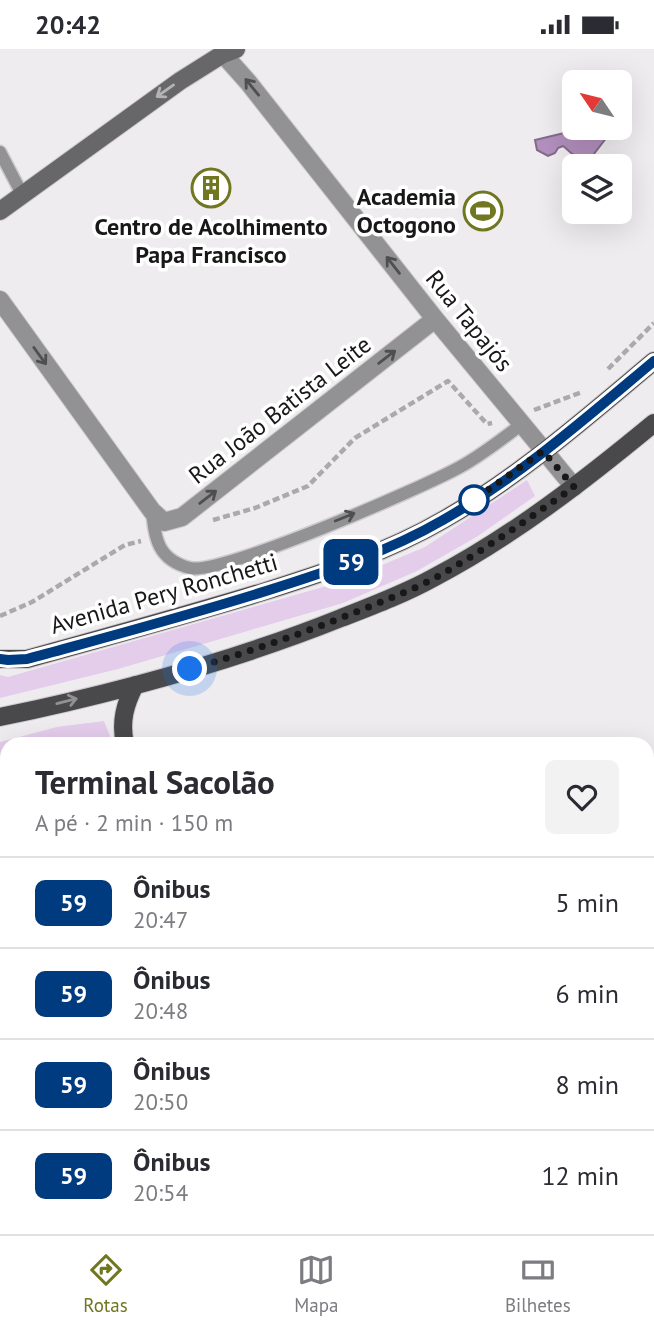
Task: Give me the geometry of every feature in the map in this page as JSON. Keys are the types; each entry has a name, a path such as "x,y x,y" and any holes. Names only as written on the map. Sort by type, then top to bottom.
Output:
{"main road":[{"name":"Avenida Pery Ronchetti","path":"0,659 27,659 183,616 365,557 442,521 543,451 654,361"},
{"path":"0,717 135,685 250,652 398,595 484,549 574,487 654,423"},
{"path":"124,737 123,720 126,703 135,685"}],"street":[{"path":"0,211 180,81 229,51"},
{"name":"Rua Tapajós","path":"229,51 257,93 435,319 574,487"},
{"path":"0,300 152,511"},
{"name":"Rua João Batista Leite","path":"152,511 164,522 182,517 435,319"}],"lane":[{"path":"0,152 22,194"},
{"path":"152,511 155,538 164,554 182,565 198,569 216,567 426,485 463,466 519,421"}],"path":[{"path":"205,523 255,508 307,486 355,438 448,381 487,424 519,421 586,391"},
{"path":"0,616 32,602 125,545 155,538"}],"shaded area":[{"path":"562,134 562,140 605,140 594,154 572,154 563,146 548,156 537,150 535,140"},
{"path":"527,480 535,496 478,536 417,571 343,603 118,669 0,698 0,675 8,677 344,581 425,547"},
{"path":"104,721 110,737 19,737 57,727"}],"bus line":[{"name":"59","path":"0,659 27,659 218,606 340,567 409,538 463,508 543,451 654,361"}],"place":[{"name":"Centro de Acolhimento Papa Francisco","path":"211,188"},
{"name":"Academia Octogono","path":"483,211"}],"route":[{"path":"190,669 250,652 398,595 484,549 574,487 543,451 474,500"}]}
